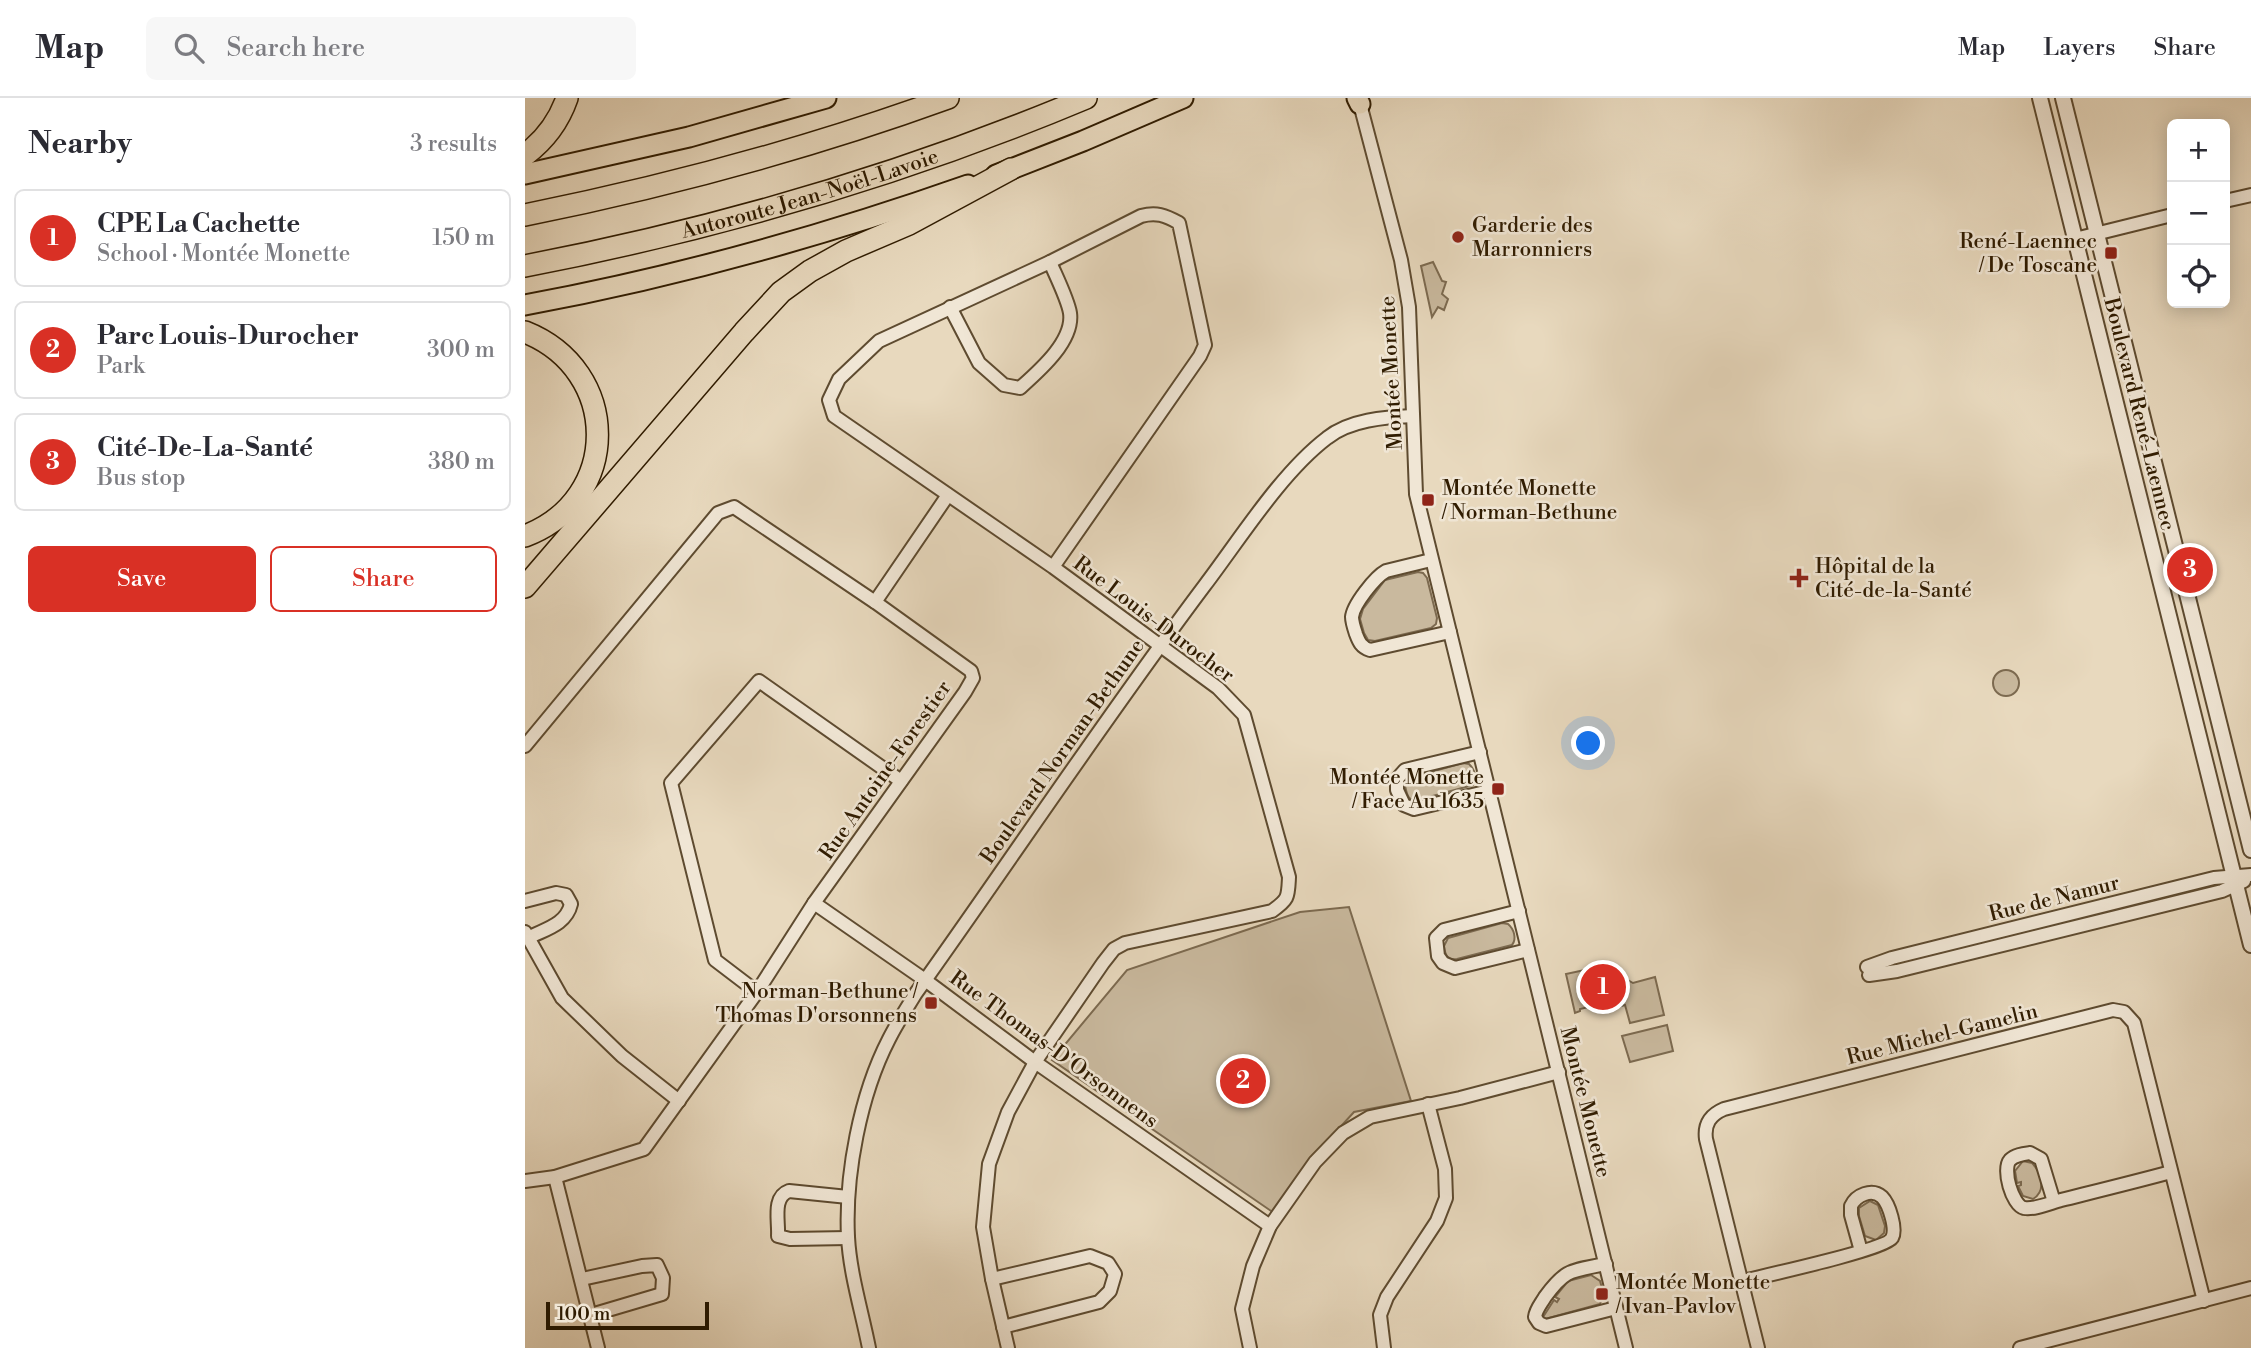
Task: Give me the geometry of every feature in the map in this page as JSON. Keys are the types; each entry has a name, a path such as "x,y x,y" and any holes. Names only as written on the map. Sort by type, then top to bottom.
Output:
{"highway":[{"path":"525,155 550,131 567,98"},
{"path":"525,174 689,137 826,98"},
{"path":"525,215 626,194 770,156 948,98"},
{"name":"Autoroute Jean-Noël-Lavoie","path":"525,266 638,242 788,203 913,163 1086,98"},
{"path":"525,305 646,280 754,253 906,206 1011,169 1183,98"},
{"path":"525,587 781,292 822,264 909,224 1011,169"},
{"path":"525,332 552,347 577,372 593,403 598,427 593,465 576,500 550,524 525,536"}],"street":[{"name":"Boulevard René-Laennec","path":"2040,98 2251,944"},
{"name":"Boulevard René-Laennec","path":"2063,98 2251,850"},
{"name":"Montée Monette","path":"1359,100 1406,287 1412,330 1415,487 1626,1348"},
{"path":"2230,200 2251,195"},
{"name":"Rue Louis-Durocher","path":"1008,1348 983,1227 989,1164 1008,1112 1035,1062 1075,1001 1114,949 1125,943 1272,911 1286,901 1289,877 1244,715 1218,688 1053,567 834,416 829,400 839,379 879,341 1050,262 1141,216 1154,213 1167,216 1179,223 1205,345 1053,567"},
{"path":"2075,239 2167,216"},
{"path":"950,307 979,363 1004,385 1020,387 1049,362 1066,334 1070,314 1050,262"},
{"name":"Boulevard Norman-Bethune","path":"869,1348 848,1238 848,1197 867,1091 888,1041 925,980 1160,646 1287,476 1328,436 1356,424 1390,417 1413,416"},
{"path":"875,602 948,495"},
{"name":"Rue Antoine-Forestier","path":"525,746 717,513 734,507 875,602 971,671 972,678 965,692 814,902 757,992 645,1149 555,1177 525,1181"},
{"path":"1431,560 1379,575 1354,610 1353,623 1360,644 1370,650 1450,632"},
{"path":"757,992 715,960 671,783 759,681 901,781"},
{"path":"1480,752 1405,770 1397,779 1398,790 1402,803 1414,809 1489,791"},
{"name":"Rue de Namur","path":"1868,971 1892,958 2214,878 2235,881 2251,876"},
{"path":"525,901 556,893 566,895 571,904 569,914 562,921 526,935 562,998 622,1056 679,1101"},
{"name":"Rue Thomas-D'Orsonnens","path":"814,902 1035,1062 1270,1226"},
{"path":"1519,911 1444,930 1436,938 1437,950 1443,964 1455,968 1528,950"},
{"name":"Rue Michel-Gamelin","path":"1758,1348 1706,1135 1709,1120 1717,1112 2116,1010 2127,1014 2134,1023 2204,1301"},
{"path":"1250,1348 1242,1309 1252,1266 1270,1226 1315,1162 1343,1133 1370,1117 1460,1098 1559,1072"},
{"path":"1384,1348 1380,1315 1387,1297 1437,1221 1446,1198 1444,1169 1428,1104"},
{"path":"2054,1202 2041,1159 2030,1153 2012,1158 2007,1170 2013,1195 2018,1205 2028,1208 2054,1202 2171,1172"},
{"path":"555,1177 598,1348"},
{"path":"848,1197 789,1191 782,1194 778,1200 778,1236 790,1239 848,1238"},
{"path":"1743,1281 1861,1251 1886,1243 1893,1235 1893,1225 1884,1199 1876,1194 1859,1196 1851,1206 1850,1212 1861,1251"},
{"path":"992,1279 1090,1256 1108,1263 1115,1274 1110,1291 1100,1302 1003,1327"},
{"path":"1606,1264 1562,1276 1538,1308 1535,1317 1539,1323 1546,1326 1616,1308"},
{"path":"582,1279 657,1265 663,1278 662,1294 591,1315"},
{"path":"2020,1348 2037,1346 2251,1288"}],"shaded area":[{"path":"1433,262 1442,281 1446,282 1442,294 1448,299 1444,310 1438,307 1432,317 1421,266"},
{"path":"1418,572 1427,578 1437,618 1436,624 1431,628 1375,641 1368,640 1360,619 1363,609 1385,580"},
{"path":"2006,670 2015,674 2019,683 2015,692 2006,696 1997,692 1993,683 1997,674"},
{"path":"1463,763 1469,764 1474,772 1476,777 1473,785 1418,800 1409,797 1405,786 1409,778"},
{"path":"1349,907 1411,1101 1354,1112 1312,1158 1274,1213 1052,1060 1127,970 1300,912"},
{"path":"1502,923 1508,924 1513,931 1515,937 1512,945 1457,959 1447,956 1444,946 1448,938"},
{"path":"1603,966 1633,983 1655,977 1664,1015 1630,1023 1625,1005 1617,1007 1616,1004 1600,1008 1597,1005 1575,1013 1566,974"},
{"path":"1667,1025 1673,1051 1630,1062 1622,1036"},
{"path":"2023,1161 2032,1163 2040,1176 2040,1191 2033,1199 2023,1196 2018,1186 2021,1182 2017,1183 2015,1171"},
{"path":"1870,1201 1878,1205 1885,1226 1884,1233 1876,1240 1865,1236 1859,1216 1859,1208"},
{"path":"1591,1275 1600,1281 1602,1288 1597,1289 1598,1295 1603,1295 1600,1304 1545,1319 1543,1317 1554,1300 1557,1302 1559,1299 1555,1297 1568,1281"}],"place":[{"name":"Garderie des Marronniers","path":"1458,237"},
{"name":"René-Laennec / De Toscane","path":"2111,253"},
{"name":"Montée Monette / Norman-Bethune","path":"1428,500"},
{"name":"Cité-De-La-Santé","path":"2190,570"},
{"name":"Hôpital de la Cité-de-la-Santé","path":"1799,578"},
{"name":"Montée Monette / Face Au 1635","path":"1498,789"},
{"name":"CPE La Cachette","path":"1603,987"},
{"name":"Norman-Bethune / Thomas D'orsonnens","path":"931,1003"},
{"name":"Parc Louis-Durocher","path":"1243,1081"},
{"name":"Montée Monette / Ivan-Pavlov","path":"1602,1294"}]}
